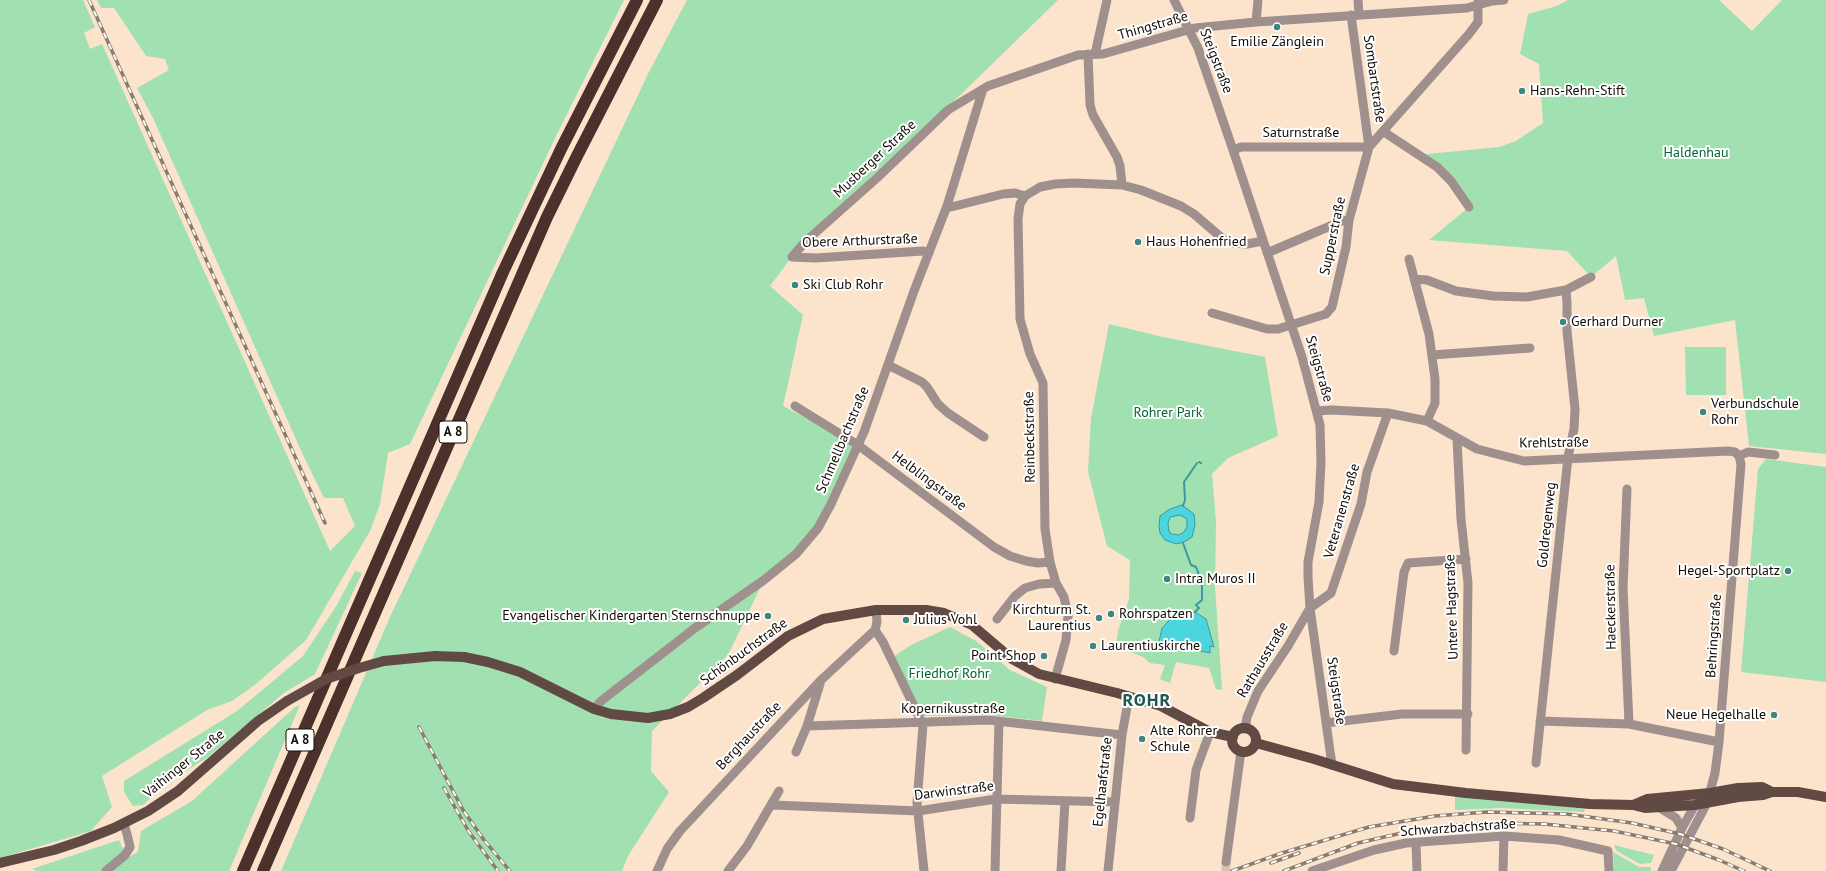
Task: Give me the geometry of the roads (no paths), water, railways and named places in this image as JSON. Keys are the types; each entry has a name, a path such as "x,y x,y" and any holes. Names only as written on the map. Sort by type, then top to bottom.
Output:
{"highway":[{"name":"A 8","path":"243,871 503,272 561,149 637,0"},
{"name":"A 8","path":"263,871 547,217 657,0"}],"main road":[{"name":"Schönbuchstraße","path":"384,661 435,656 464,658 488,662 520,672 594,709 611,714 648,718 670,714 688,707 737,675 788,636 804,626 833,616 876,610 926,610 944,613 972,625 1012,659 1025,668 1055,679 1129,696 1172,711 1210,732 1228,736"},
{"name":"Vaihinger Straße","path":"0,863 61,848 124,824 148,811 178,791 252,726 287,701 308,688 333,676 384,661"},
{"path":"1245,728 1254,733 1256,743 1250,750 1240,751 1234,746 1228,736 1245,728"},
{"path":"1256,743 1332,764 1392,784 1414,788 1584,804 1633,805 1645,808 1695,804 1708,798"},
{"path":"1633,805 1648,800 1738,797 1763,795 1772,792 1798,792 1826,797"}],"street":[{"path":"1107,0 1092,54 1090,105 1092,115 1117,157 1120,166 1122,185"},
{"name":"Steigstraße","path":"1174,0 1198,48 1292,326 1317,411 1321,433 1322,463 1319,502 1308,562 1310,608 1332,764"},
{"path":"1256,22 1258,0"},
{"name":"Sombartstraße","path":"1358,0 1355,15 1369,147"},
{"name":"Thingstraße","path":"982,89 1078,55 1103,54 1196,28 1256,22 1467,8 1478,2 1504,0"},
{"name":"Supperstraße","path":"1212,312 1267,329 1278,329 1292,326 1326,314 1332,307 1346,247 1349,220 1369,147 1384,132 1469,34 1478,22 1478,2"},
{"name":"Schmellbachstraße","path":"594,709 601,701 695,628 753,588 796,554 818,528 831,504 858,445 888,365 947,206 982,89"},
{"name":"Musberger Straße","path":"792,257 805,242 877,178 948,110 982,89"},
{"path":"1384,132 1437,167 1452,181 1469,207"},
{"name":"Saturnstraße","path":"1233,150 1241,148 1369,147"},
{"path":"947,206 951,207 1003,194 1015,193 1025,196 1040,187 1055,184 1074,183 1122,185 1141,190 1181,206 1194,214 1223,239 1232,243 1247,244 1263,241"},
{"name":"Reinbeckstraße","path":"1025,196 1020,204 1018,219 1020,319 1027,344 1043,384 1045,529 1050,562 1056,583 1064,597 1068,616 1066,640 1055,679"},
{"path":"1267,253 1342,221 1349,220"},
{"path":"805,242 816,258"},
{"name":"Obere Arthurstraße","path":"792,257 816,258 923,251 929,253"},
{"path":"1409,259 1429,334 1435,379 1435,403 1427,421"},
{"path":"1414,279 1427,280 1456,291 1494,296 1527,297 1566,290 1590,277"},
{"name":"Goldregenweg","path":"1536,763 1568,457 1574,429 1575,409 1567,331 1566,290"},
{"path":"1432,355 1530,348"},
{"path":"888,365 922,382 938,404 948,413 984,438"},
{"name":"Helblingstraße","path":"795,406 858,445 994,547 1010,556 1026,561 1038,563 1050,562"},
{"name":"Krehlstraße","path":"1317,411 1332,410 1388,413 1427,421 1477,449 1524,461 1568,457 1728,451 1735,452 1739,456 1748,452 1775,455"},
{"name":"Veteranenstraße","path":"1310,608 1331,593 1361,504 1367,472 1388,413"},
{"name":"Untere Hagstraße","path":"1457,439 1461,519 1468,583 1468,714 1466,750"},
{"name":"Behringstraße","path":"1671,871 1708,798 1719,742 1741,464 1739,456"},
{"name":"Haeckerstraße","path":"1627,489 1623,588 1629,724"},
{"path":"1394,651 1406,566 1408,563 1466,559"},
{"path":"997,619 1015,596 1025,588 1039,584 1056,583"},
{"name":"Rathausstraße","path":"1245,728 1247,716 1258,692 1310,608"},
{"path":"876,610 877,622 875,630 883,642 923,725 917,804 924,871"},
{"path":"1299,628 1313,630"},
{"name":"Berghaustraße","path":"657,871 668,849 680,831 820,681 875,630"},
{"path":"796,752 807,726 820,681"},
{"name":"Egelhaafstraße","path":"1108,871 1122,735 1129,696"},
{"path":"1326,723 1402,714 1468,714"},
{"path":"995,871 999,721"},
{"name":"Kopernikusstraße","path":"807,726 999,721 1122,735"},
{"path":"1540,721 1629,724 1719,742"},
{"path":"1190,818 1196,770 1210,732"},
{"path":"1226,862 1240,751"},
{"path":"728,871 747,846 773,804 779,791"},
{"name":"Darwinstraße","path":"773,804 918,811 996,799 1115,802"},
{"path":"1061,871 1065,801"},
{"path":"1662,871 1695,804"},
{"path":"1660,808 1676,818 1682,828"},
{"path":"106,871 125,855 130,847 128,834 124,824"},
{"path":"1502,871 1504,836"},
{"name":"Schwarzbachstraße","path":"1312,871 1333,867 1374,850 1406,843 1504,836 1559,840 1608,851 1609,871"},
{"path":"1416,843 1417,871"}],"water":[{"path":"1182,505 1194,514 1195,525 1192,537 1184,542 1176,544 1165,540 1160,533 1160,516 1170,509","holes":["1180,515 1187,519 1187,527 1184,532 1179,535 1169,532 1168,523 1170,517"]},
{"path":"1195,612 1206,619 1214,647 1210,646 1210,653 1159,642 1162,628 1173,616"}],"waterway":[{"path":"1183,506 1185,500 1184,482 1197,463"},
{"path":"1183,543 1191,565 1196,567 1202,586 1202,600 1196,605 1199,608 1195,612"}],"tunnel":[{"path":"1226,862 1226,871"}],"railway":[{"path":"89,0 325,523"},
{"path":"419,727 463,810 484,840 510,871"},
{"path":"444,788 469,832 498,871"},
{"path":"1232,871 1282,853 1369,827 1435,816 1487,812 1567,814 1632,823 1680,834 1723,849 1770,871"},
{"path":"1284,871 1358,843 1406,832 1442,826 1487,823 1544,824 1614,831 1676,844 1744,871"},
{"path":"1271,863 1299,853"}],"place":[{"name":"Emilie Zänglein","path":"1277,27"},
{"name":"Hans-Rehn-Stift","path":"1522,91"},
{"name":"Haus Hohenfried","path":"1138,242"},
{"name":"Ski Club Rohr","path":"795,285"},
{"name":"Gerhard Durner","path":"1563,322"},
{"name":"Verbundschule Rohr","path":"1703,412"},
{"name":"Hegel-Sportplatz","path":"1788,571"},
{"name":"Intra Muros II","path":"1167,579"},
{"name":"Rohrspatzen","path":"1111,614"},
{"name":"Evangelischer Kindergarten Sternschnuppe","path":"768,616"},
{"name":"Kirchturm St. Laurentius","path":"1099,618"},
{"name":"Julius Vohl","path":"906,620"},
{"name":"Laurentiuskirche","path":"1093,646"},
{"name":"Point Shop","path":"1044,656"},
{"name":"Neue Hegelhalle","path":"1774,715"},
{"name":"Alte Rohrer Schule","path":"1142,739"}],"district":[{"name":"ROHR","path":"1147,701"}],"park label":[{"name":"Haldenhau","path":"1696,153"},
{"name":"Rohrer Park","path":"1168,413"},
{"name":"Friedhof Rohr","path":"949,674"}]}
